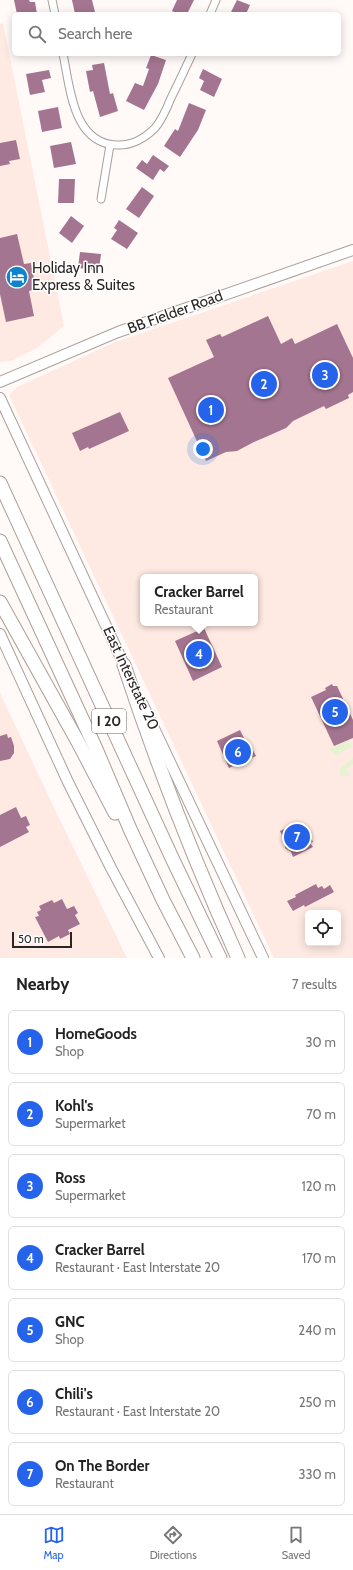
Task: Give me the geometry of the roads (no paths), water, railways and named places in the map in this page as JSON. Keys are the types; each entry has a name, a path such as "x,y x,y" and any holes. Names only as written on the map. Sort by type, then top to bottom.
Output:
{"highway":[{"name":"I 20","path":"0,483 172,858 220,958"},
{"name":"I 20","path":"0,541 96,749 130,829 192,958"},
{"path":"0,602 74,735 114,812 130,829"},
{"path":"124,666 146,732 188,840 238,958"}],"main road":[{"name":"BB Fielder Road","path":"0,382 118,332 353,250"},
{"name":"East Interstate 20","path":"0,398 124,666 263,958"},
{"path":"0,634 72,790 111,868 159,958"}],"street":[{"path":"52,0 55,12"},
{"path":"211,12 216,0"},
{"path":"63,56 77,116 84,128 96,139 110,145 126,146 142,138 156,128 191,56"},
{"path":"100,199 110,145"}],"place":[{"name":"Holiday Inn Express & Suites","path":"17,277"},
{"name":"Ross","path":"325,375"},
{"name":"Kohl's","path":"264,384"},
{"name":"HomeGoods","path":"211,410"},
{"name":"Cracker Barrel","path":"199,654"},
{"name":"GNC","path":"335,712"},
{"name":"Chili's","path":"238,752"},
{"name":"On The Border","path":"297,837"}]}
